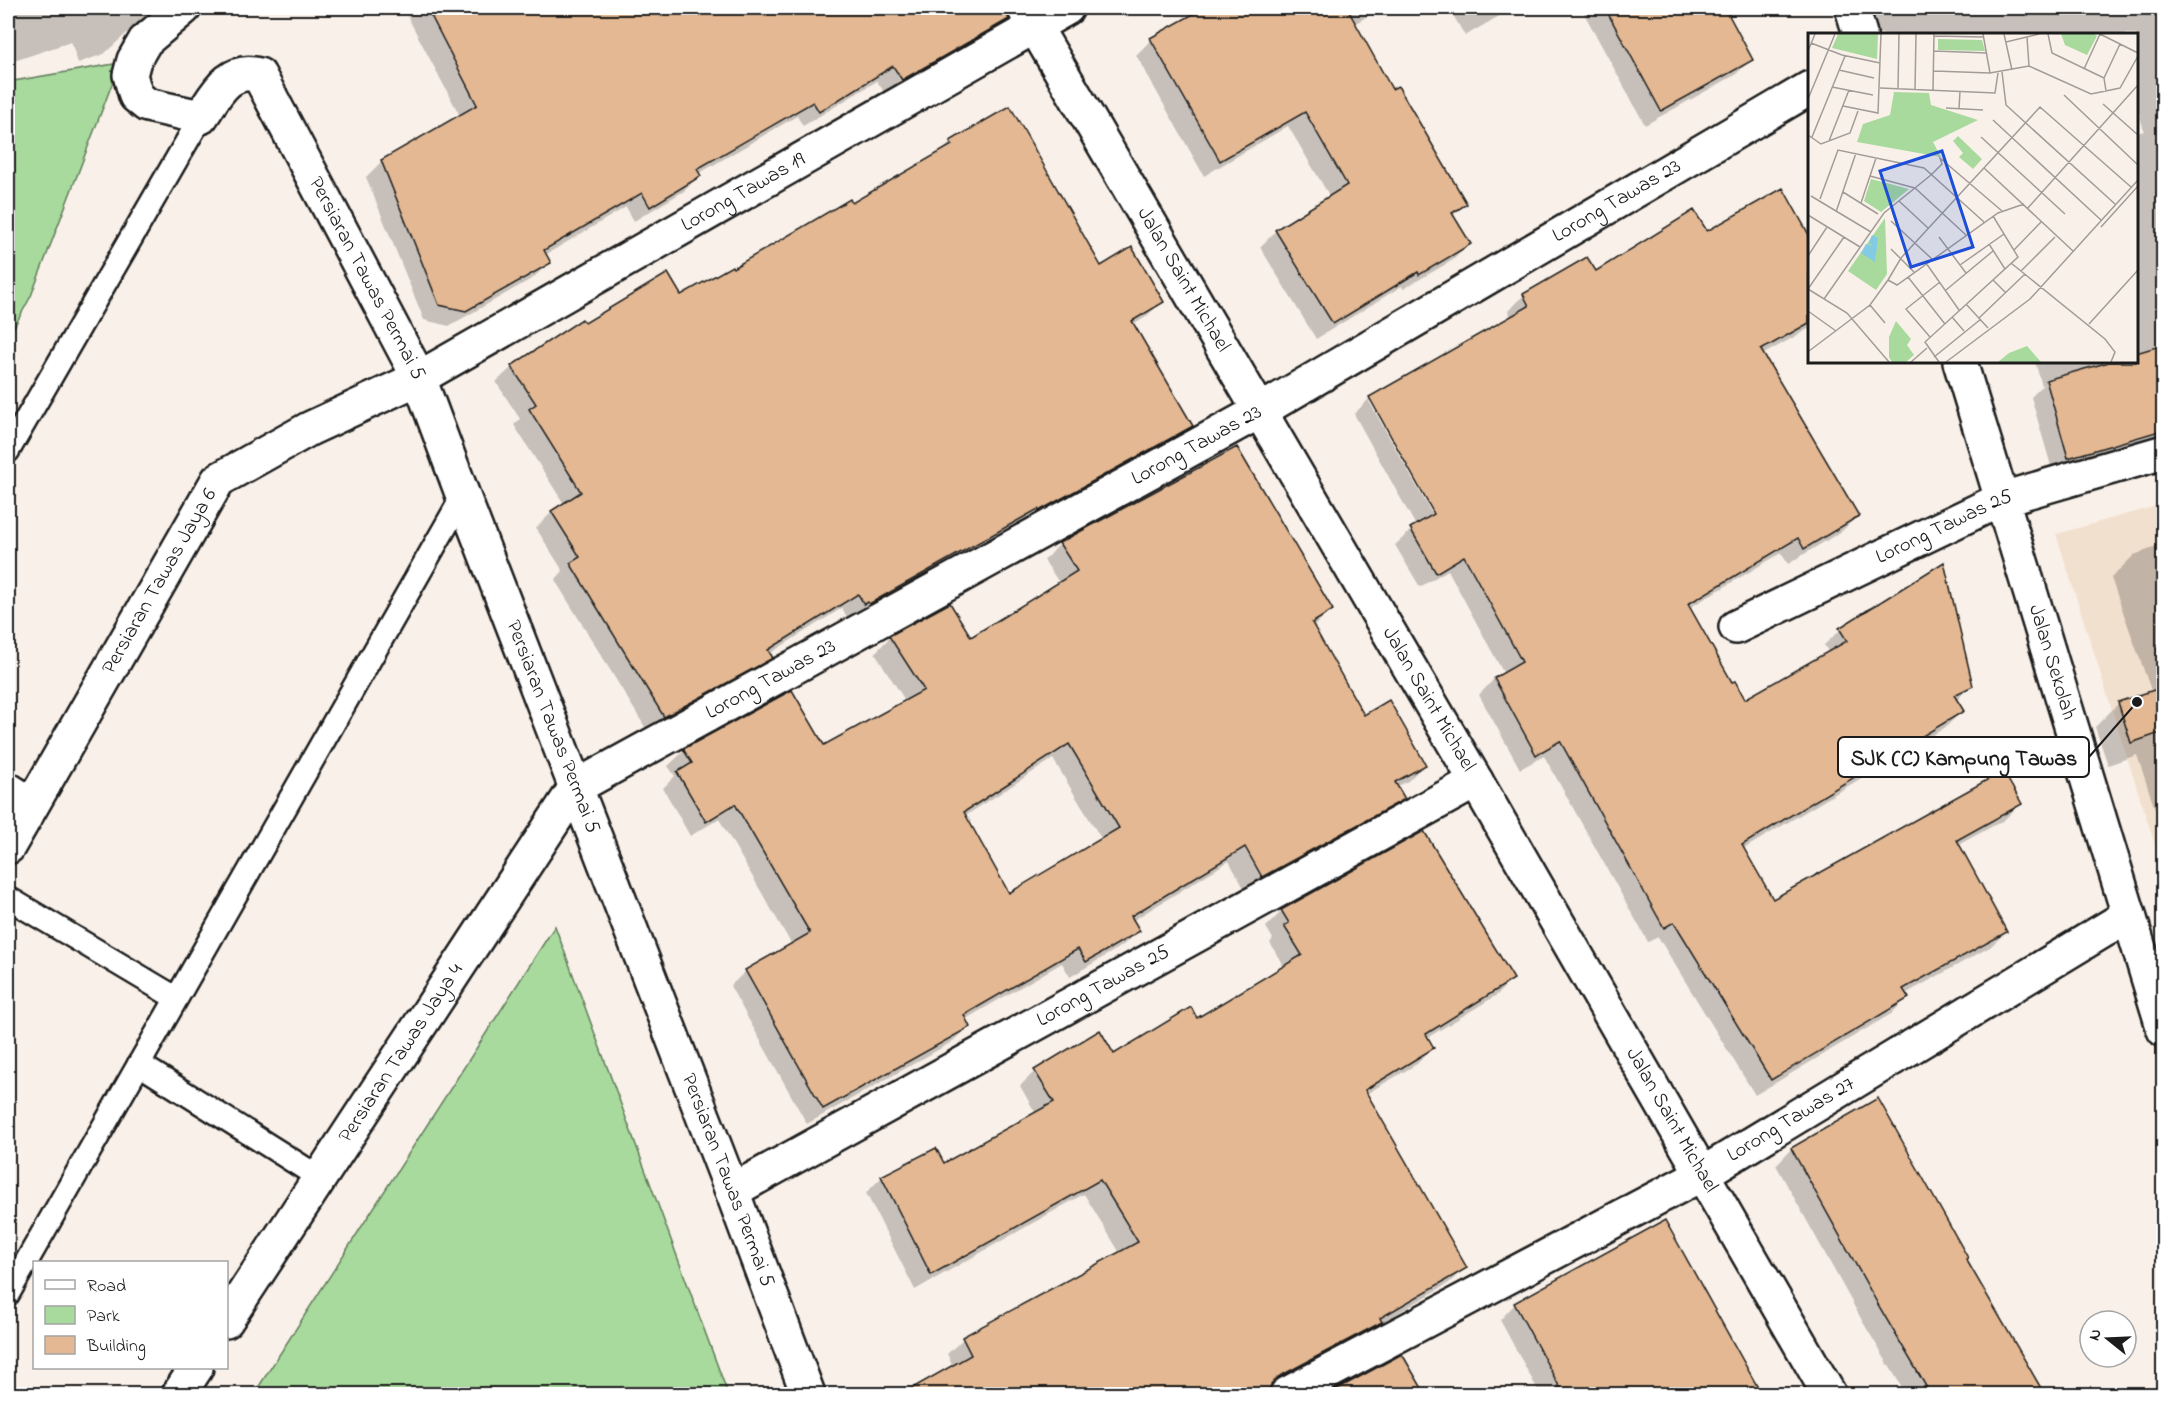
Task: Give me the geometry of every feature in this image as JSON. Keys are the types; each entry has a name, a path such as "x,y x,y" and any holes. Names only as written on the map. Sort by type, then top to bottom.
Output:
{"street":[{"path":"184,8 145,41 134,60 130,75 136,96 147,105 201,117"},
{"name":"Lorong Tawas 19","path":"419,378 1029,17 1067,8"},
{"path":"1852,8 1860,33"},
{"name":"Jalan Saint Michael","path":"1029,17 1476,781 1829,1395"},
{"name":"Persiaran Tawas Permai 5","path":"201,117 226,83 234,76 247,72 259,75 419,378 732,1191 808,1395"},
{"name":"Lorong Tawas 23","path":"576,787 1260,411 1808,89"},
{"name":"Jalan Sekolah","path":"1960,363 2163,1030"},
{"name":"Persiaran Tawas Jaya 6","path":"8,847 21,792 218,480 309,429 419,378"},
{"name":"Lorong Tawas 25","path":"1736,627 2002,499 2163,452"},
{"name":"Lorong Tawas 25","path":"732,1191 1476,781"},
{"name":"Persiaran Tawas Jaya 4","path":"228,1318 576,787"},
{"name":"Lorong Tawas 27","path":"1287,1395 1702,1174 2129,915"},
{"path":"178,1395 195,1369"}],"lane":[{"path":"8,451 201,117"},
{"path":"8,1294 463,496"},
{"path":"8,898 176,998"},
{"path":"139,1064 320,1178"}],"shaded area":[{"path":"2163,504 2163,870 2056,534"}],"green space":[{"path":"120,63 31,296 8,338 8,82"},
{"path":"555,926 728,1394 254,1394"}],"building":[{"path":"427,8 1005,8 1009,19 902,80 893,66 819,112 813,102 697,169 701,176 650,207 642,193 544,250 551,263 466,311 439,305 381,160 477,105"},
{"path":"1204,8 1347,8 1392,89 1398,86 1467,204 1452,213 1471,244 1419,275 1418,272 1333,324 1275,230 1347,185 1305,112 1220,161 1150,38"},
{"path":"1605,8 1725,8 1753,60 1661,111"},
{"path":"1010,106 1101,266 1132,247 1164,302 1132,321 1193,426 1039,511 1038,509 869,604 868,602 864,604 858,594 768,650 773,658 664,717 570,563 580,557 551,511 581,492 529,409 536,404 511,366 582,319 585,323 668,273 681,295 732,266 733,268 850,199 852,203 952,145 950,141"},
{"path":"1783,188 1808,233 1808,324 1761,350 1859,516 1804,549 1798,538 1688,604 1732,682 1735,681 1745,699 1847,641 1839,628 1944,562 1973,686 1954,695 1964,711 1742,845 1773,899 2003,771 2022,804 1957,840 2007,932 1903,989 1909,998 1771,1080 1674,922 1664,928 1560,741 1536,755 1494,678 1522,662 1464,556 1436,573 1410,528 1434,514 1369,397 1529,306 1523,294 1587,257 1596,271 1694,210 1707,231"},
{"path":"2163,345 2163,430 2068,458 2046,380 2106,363 2138,363 2138,352"},
{"path":"1237,447 1333,610 1312,623 1364,715 1389,700 1426,765 1395,782 1405,799 1262,877 1245,847 1131,916 1140,931 1086,962 1078,949 964,1015 970,1027 823,1109 745,970 810,933 735,804 706,822 677,772 692,763 683,749 792,690 824,745 924,690 889,636 950,603 971,637 1077,571 1059,543","holes":["1069,744 1119,828 1009,893 964,812"]},
{"path":"2163,687 2163,732 2131,743 2118,702"},
{"path":"1424,831 1514,979 1426,1034 1434,1048 1365,1090 1467,1268 1380,1318 1382,1322 1278,1377 1271,1385 1268,1395 900,1395 971,1355 962,1337 1138,1242 1100,1180 931,1275 881,1176 936,1148 944,1163 1054,1102 1034,1070 1100,1030 1114,1054 1191,1007 1197,1018 1302,955 1284,926 1289,923 1281,910"},
{"path":"1878,1098 1968,1258 1966,1259 2045,1395 1931,1395 1880,1308 1791,1148"},
{"path":"1665,1220 1762,1395 1564,1395 1514,1303"},
{"path":"1402,1354 1426,1395 1326,1395"}],"place":[{"name":"SJK (C) Kampung Tawas","path":"2137,702"}]}
